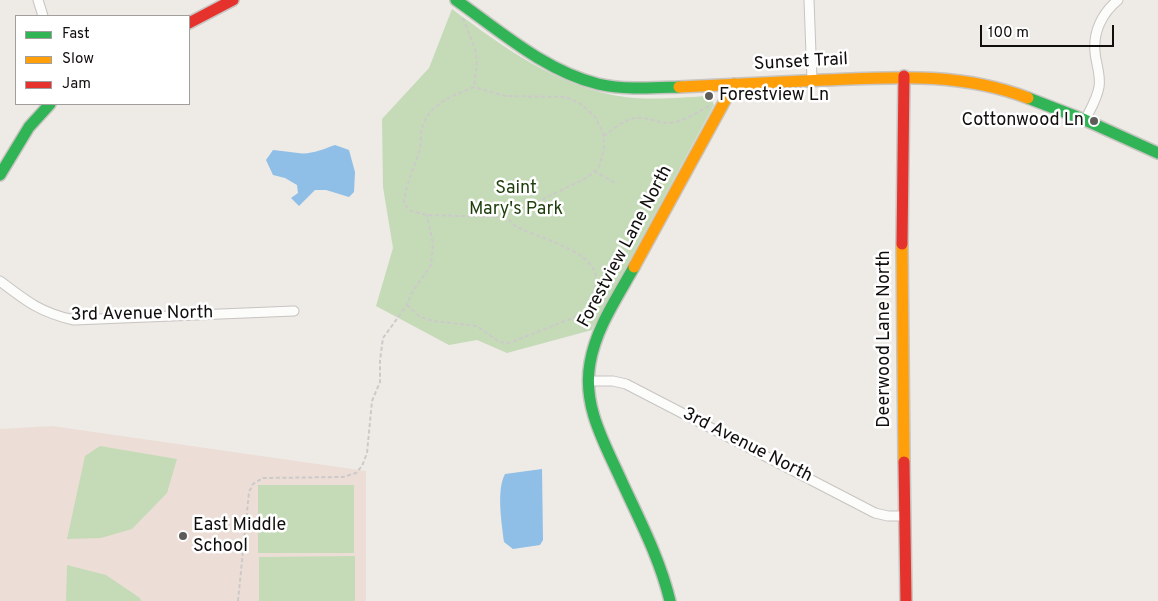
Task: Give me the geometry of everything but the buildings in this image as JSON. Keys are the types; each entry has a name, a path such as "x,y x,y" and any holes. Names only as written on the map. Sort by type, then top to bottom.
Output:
{"street":[{"path":"38,0 43,15"},
{"path":"190,22 233,0"},
{"name":"Sunset Trail","path":"456,0 555,67 580,78 607,85 635,89 904,76 943,78 982,84 1016,93 1085,120 1158,153"},
{"path":"809,0 812,80"},
{"path":"1085,120 1096,100 1099,89 1100,77 1095,52 1098,27 1113,2"},
{"name":"Deerwood Lane North","path":"904,76 901,286 906,601"},
{"name":"Forestview Lane North","path":"670,601 657,559 596,424 590,405 588,380 592,350 601,327 734,84"},
{"path":"0,175 30,127 49,105"},
{"name":"3rd Avenue North","path":"0,281 37,308 55,316 74,320 294,311"},
{"name":"3rd Avenue North","path":"588,380 612,381 626,384 875,513 888,516 905,516"}],"path":[{"path":"462,14 476,52 477,64 474,87"},
{"path":"474,87 505,96 566,97 581,104 595,117 604,136 604,148 599,167 588,177 521,210 497,217 428,216 411,212 404,204 404,192 420,150 423,126 429,112 449,98 474,87"},
{"path":"604,136 627,120 642,118 671,123 711,106"},
{"path":"594,171 617,184"},
{"path":"407,305 420,317 433,321 477,326 499,342 509,343 577,318 588,312 595,292 597,276 592,266 580,256 550,239 514,225 505,214"},
{"path":"238,601 249,492 253,484 264,478 343,477 356,473 362,466 367,453 372,401 380,382 383,338 407,305 411,294 431,266 434,244 428,216"},
{"path":"588,312 601,327"}],"shaded area":[{"name":"East Middle School","path":"52,426 366,471 366,601 0,601 0,429"}],"green space":[{"name":"Saint Mary's Park","path":"452,9 491,38 533,64 577,85 634,98 705,96 711,98 714,105 592,330 507,353 477,340 449,345 376,306 393,248 383,187 382,119 429,68"},
{"path":"100,446 177,459 167,493 132,529 101,538 67,539 85,456"},
{"path":"258,485 354,485 354,553 258,553"},
{"path":"355,556 355,601 259,601 259,557"},
{"path":"67,565 106,575 140,598 141,601 66,601"}],"water":[{"path":"335,145 349,150 355,172 354,192 349,197 326,190 315,190 299,206 291,198 298,193 297,185 285,178 273,175 266,160 273,150 307,153"},
{"path":"542,469 543,540 540,545 513,549 504,542 500,508 502,481 505,474"}],"traffic: fast":[{"path":"456,0 541,60 578,78 618,87 679,87"},
{"path":"1028,98 1085,120 1158,153"},
{"path":"0,175 29,127 49,105"},
{"path":"634,267 602,325 597,338 590,363 589,394 592,410 602,439 649,540 661,570 670,601"}],"traffic: slow":[{"path":"679,87 876,78 927,78 978,84 1028,98"},
{"path":"634,267 734,84"},
{"path":"902,244 904,462"}],"traffic: jam":[{"path":"190,22 233,0"},
{"path":"902,244 904,76"},
{"path":"904,462 906,601"}],"place":[{"name":"Forestview Ln","path":"709,96"},
{"name":"Cottonwood Ln","path":"1094,121"},
{"name":"East Middle School","path":"183,536"}]}
